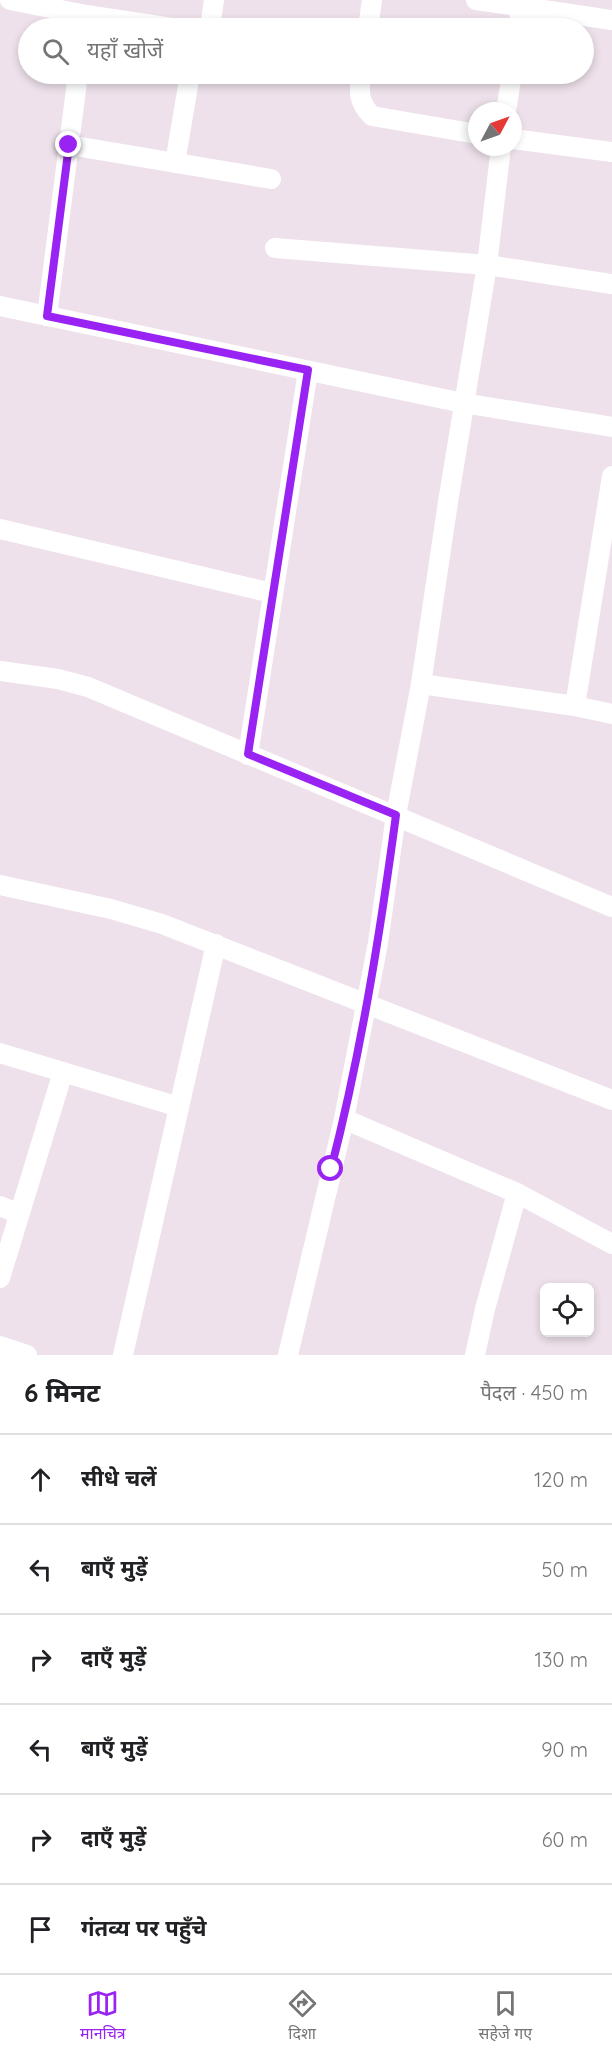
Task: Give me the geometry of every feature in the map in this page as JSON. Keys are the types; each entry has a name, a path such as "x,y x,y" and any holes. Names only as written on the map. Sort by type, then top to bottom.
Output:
{"street":[{"path":"10,0 71,18"},
{"path":"211,18 214,0"},
{"path":"369,18 372,0"},
{"path":"476,0 522,3 612,20"},
{"path":"520,18 522,3"},
{"path":"47,316 77,84"},
{"path":"175,163 188,84"},
{"path":"360,84 358,96 364,108 372,116 468,132"},
{"path":"507,102 510,84"},
{"path":"522,140 612,152"},
{"path":"69,145 271,179"},
{"path":"288,1355 344,1119 378,943 396,815 421,684 463,403 487,265 500,156"},
{"path":"275,248 487,265 612,284"},
{"path":"0,306 463,403 612,427"},
{"path":"248,754 308,370"},
{"path":"575,706 605,561 612,476"},
{"path":"0,530 272,593"},
{"path":"0,670 58,679 88,687 612,907"},
{"path":"421,684 575,706 612,714"},
{"path":"0,885 111,909 162,924 612,1100"},
{"path":"123,1355 216,944"},
{"path":"0,1053 179,1107"},
{"path":"0,1278 63,1072"},
{"path":"344,1119 517,1193 612,1244"},
{"path":"475,1355 517,1193"},
{"path":"0,1206 19,1214"},
{"path":"0,1346 27,1355"}],"route":[{"path":"69,145 47,316 308,370 248,754 396,815 378,943 344,1119 331,1169"}]}
